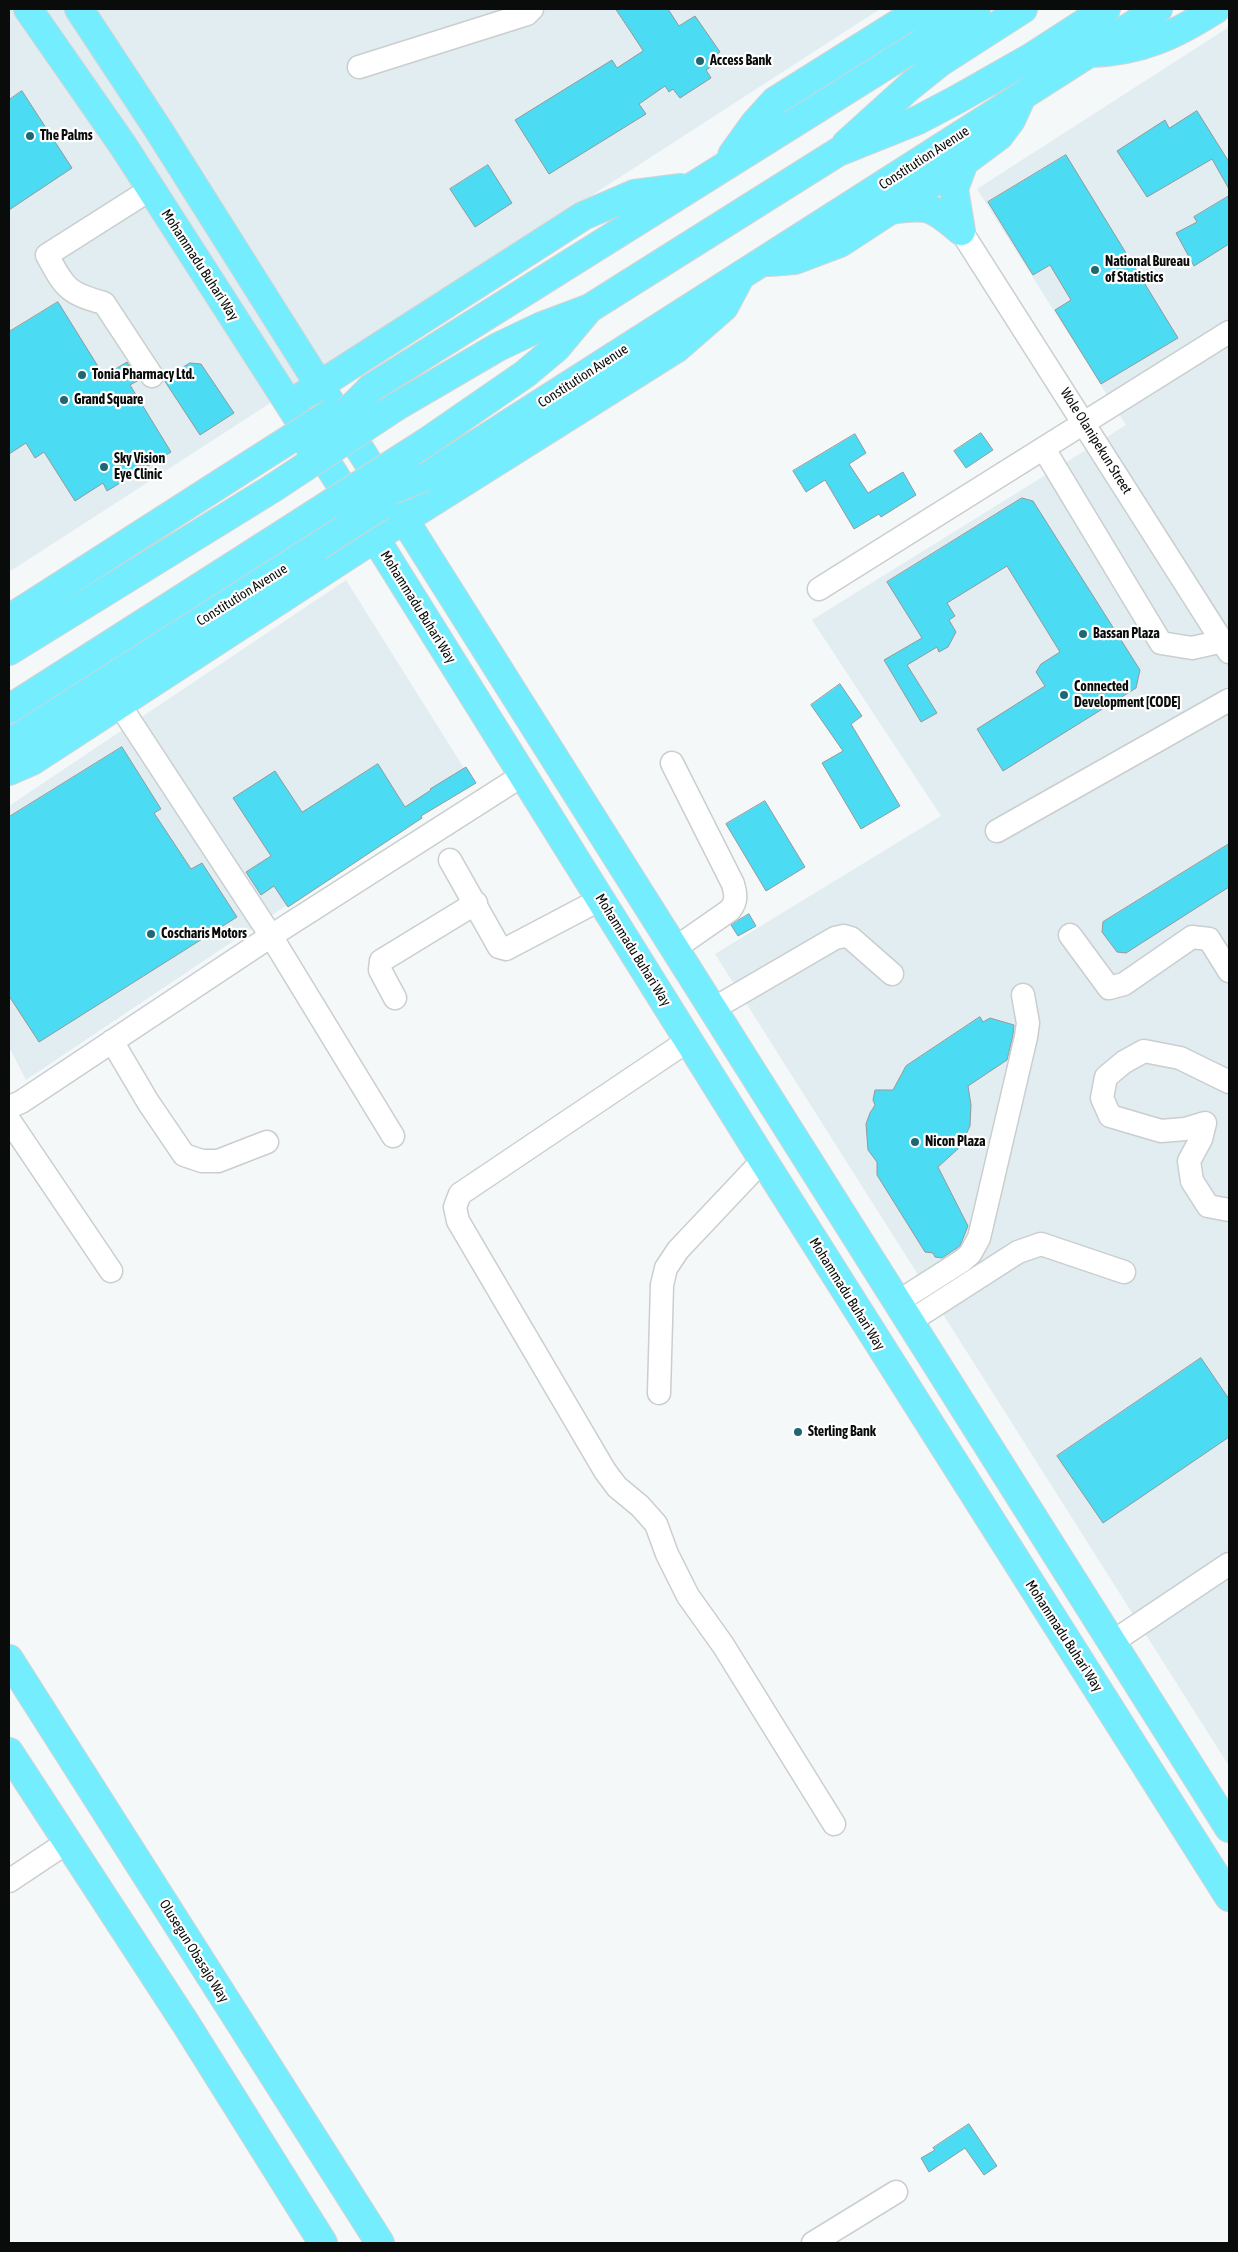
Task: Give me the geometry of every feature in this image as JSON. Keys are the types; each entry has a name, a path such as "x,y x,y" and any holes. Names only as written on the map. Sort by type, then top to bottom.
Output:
{"main road":[{"name":"Mohammadu Buhari Way","path":"28,9 152,189 375,538 690,1040 763,1160 1229,1896"},
{"path":"79,9 158,129 1090,1611 1229,1828"},
{"path":"726,165 755,123 775,101 904,20 922,12 942,9"},
{"path":"9,619 371,388 976,9"},
{"name":"Constitution Avenue","path":"838,152 909,86 939,63 1023,9"},
{"name":"Constitution Avenue","path":"9,651 273,488 397,406 498,347 542,326 590,308 838,152 918,120 956,100 1030,58 1106,9"},
{"name":"Constitution Avenue","path":"9,743 1158,9"},
{"path":"1086,54 1119,52 1154,43 1186,28 1216,9"},
{"path":"9,770 32,761 375,538 677,348 724,307 751,269 795,260 840,243 964,162 998,136 1011,120 1023,95"},
{"path":"961,231 954,189 964,162"},
{"path":"289,403 319,386 583,216 634,194 690,187"},
{"path":"888,211 926,207 936,211 961,231"},
{"name":"Constitution Avenue","path":"9,708 425,443 525,374 556,348 590,308"},
{"path":"273,488 371,388"},
{"path":"294,527 425,477"},
{"path":"704,1064 736,1046"},
{"path":"1059,1629 1090,1611"},
{"name":"Olusegun Obasajo Way","path":"9,1659 380,2243"},
{"path":"9,1752 66,1843 186,2024 323,2243"}],"street":[{"path":"359,67 527,14 532,9"},
{"path":"152,189 47,255 67,288 83,297 104,304 152,376"},
{"name":"Wole Olanipekun Street","path":"961,231 1226,646"},
{"path":"819,589 1229,332"},
{"path":"1044,449 1160,643 1192,648 1226,646"},
{"path":"997,831 1229,700"},
{"path":"119,704 270,936 392,1136"},
{"path":"672,763 733,884 736,896 735,904 730,910 674,949"},
{"path":"9,1107 21,1102 270,936 523,775"},
{"path":"450,860 500,947 506,949 601,899"},
{"path":"395,998 380,970 381,961 476,903"},
{"path":"1070,935 1109,988 1124,984 1192,937 1209,939 1229,971"},
{"path":"712,1009 835,938 844,936 851,938 892,974"},
{"path":"903,1312 970,1254 979,1238 1026,1037 1026,1010 1023,995"},
{"path":"690,1040 460,1194 455,1207 458,1222 605,1472 616,1487 640,1506 656,1524 667,1554 688,1596 724,1645 834,1824"},
{"path":"112,1041 148,1102 184,1155 202,1161 218,1161 267,1142"},
{"path":"1229,1082 1180,1058 1144,1051 1124,1062 1106,1077 1102,1098 1110,1116 1161,1131 1185,1129 1205,1123 1202,1139 1189,1161 1192,1181 1208,1206 1229,1210"},
{"path":"9,1120 111,1271"},
{"path":"660,1393 662,1285 666,1268 678,1250 763,1160"},
{"path":"903,1312 1018,1252 1041,1244 1124,1272"},
{"path":"1111,1643 1229,1564"},
{"path":"9,1881 66,1843"},
{"path":"814,2243 896,2192"}],"shaded area":[{"path":"9,9 880,9 9,572"},
{"path":"1229,27 1229,1766 715,954 941,816 812,620 1126,425 977,189"},
{"path":"346,580 472,781 26,1080 9,1047 9,806"}],"building":[{"path":"616,9 668,9 679,26 695,16 720,52 708,60 712,66 706,70 711,78 680,98 673,89 669,92 665,86 639,104 646,114 549,174 515,120 612,60 617,68 643,51"},
{"name":"The Palms","path":"22,91 72,168 9,210 9,100"},
{"path":"1197,111 1229,162 1229,189 1212,159 1147,197 1117,151 1165,120 1169,128"},
{"name":"National Bureau of Statistics","path":"1066,155 1178,338 1101,384 1055,310 1071,300 1050,265 1033,275 988,202"},
{"path":"488,165 512,203 475,227 450,189"},
{"path":"1229,196 1229,244 1194,266 1176,233 1197,222 1194,217"},
{"name":"Grand Square","path":"58,302 104,376 127,362 139,380 130,385 171,452 107,491 103,483 75,501 44,452 35,458 26,443 9,454 9,332"},
{"path":"190,363 201,364 234,413 200,435 164,380"},
{"path":"981,433 993,450 966,468 954,451"},
{"path":"855,434 866,453 849,464 868,493 903,472 916,495 881,517 879,514 854,529 825,480 806,492 793,471"},
{"name":"Bassan Plaza","path":"1022,498 1033,501 1140,670 1136,688 1003,771 977,729 1045,686 1036,672 1041,664 1060,652 1007,566 947,603 955,616 949,620 956,632 948,647 939,652 937,647 907,665 937,713 921,722 884,660 922,638 887,582"},
{"path":"840,684 862,716 851,724 900,806 861,829 822,763 843,751 811,705"},
{"path":"122,747 161,809 154,813 191,869 202,863 237,917 39,1042 9,996 9,817"},
{"path":"378,764 405,807 466,767 476,783 421,816 422,818 288,907 274,886 261,895 246,872 271,856 233,798 275,771 302,812"},
{"path":"765,801 805,867 766,891 726,824"},
{"path":"1229,844 1229,887 1126,953 1117,952 1102,932 1103,922"},
{"path":"749,914 756,926 738,936 731,925"},
{"name":"Nicon Plaza","path":"980,1017 983,1022 990,1018 1014,1025 1013,1035 1007,1060 968,1086 971,1105 970,1126 960,1147 938,1167 968,1226 960,1246 942,1258 935,1257 933,1253 925,1252 877,1175 877,1162 868,1150 866,1124 875,1105 873,1100 875,1090 893,1090 906,1066"},
{"path":"1201,1358 1229,1399 1229,1437 1103,1523 1057,1456"},
{"path":"969,2124 997,2166 984,2175 965,2148 929,2172 921,2158 935,2150 933,2148"}],"place":[{"name":"Access Bank","path":"700,61"},
{"name":"The Palms","path":"30,136"},
{"name":"National Bureau of Statistics","path":"1095,270"},
{"name":"Tonia Pharmacy Ltd.","path":"82,375"},
{"name":"Grand Square","path":"64,400"},
{"name":"Sky Vision Eye Clinic","path":"104,467"},
{"name":"Bassan Plaza","path":"1083,634"},
{"name":"Connected Development [CODE]","path":"1064,695"},
{"name":"Coscharis Motors","path":"151,934"},
{"name":"Nicon Plaza","path":"915,1142"},
{"name":"Sterling Bank","path":"798,1432"}]}
